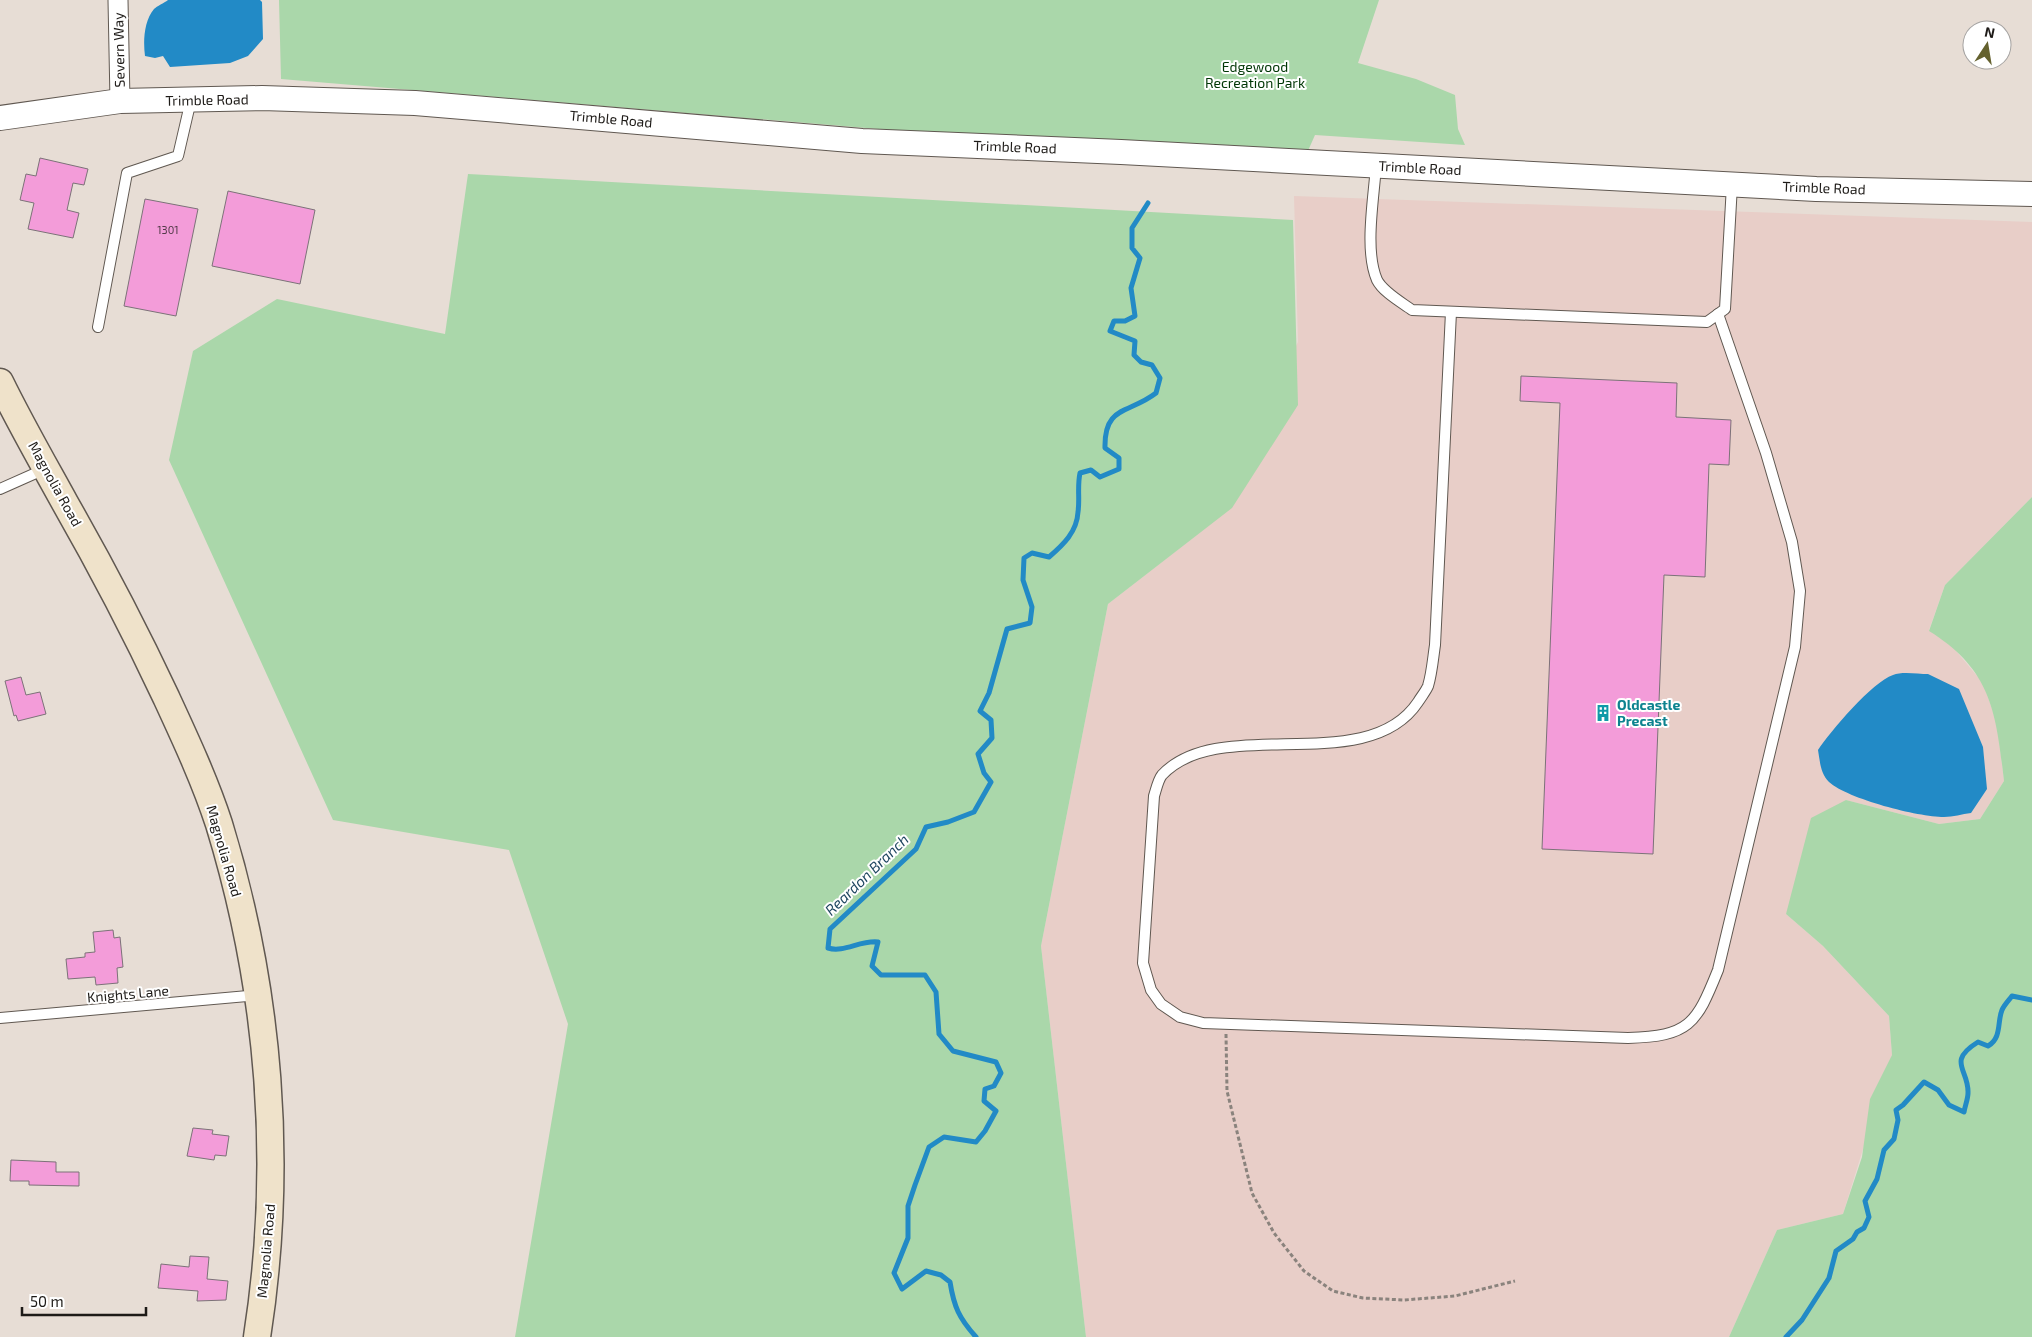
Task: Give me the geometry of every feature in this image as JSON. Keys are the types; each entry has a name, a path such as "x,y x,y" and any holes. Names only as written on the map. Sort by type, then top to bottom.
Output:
{"main road":[{"name":"Magnolia Road","path":"0,382 106,578 166,697 218,823 240,907 258,995 267,1070 271,1147 269,1233 257,1337"}],"street":[{"name":"Severn Way","path":"118,0 120,101"},
{"name":"Trimble Road","path":"0,118 120,101 262,98 415,103 862,141 1121,152 1732,184 2032,194"}],"lane":[{"path":"98,326 127,173 178,156 191,100"},
{"path":"1376,166 1371,254 1378,281 1394,298 1412,310 1707,322 1725,310 1732,184"},
{"path":"1452,312 1435,644 1428,687 1412,711 1391,728 1360,739 1227,748 1189,755 1161,776 1154,796 1143,963 1150,990 1161,1004 1180,1017 1203,1023 1628,1038 1662,1037 1677,1032 1689,1023 1703,1006 1718,970 1796,647 1800,591 1792,542 1766,453 1718,314"},
{"path":"0,489 46,468"},
{"name":"Knights Lane","path":"0,1018 258,995"}],"path":[{"path":"1226,1024 1228,1091 1252,1193 1274,1233 1304,1271 1333,1291 1363,1298 1404,1300 1455,1296 1514,1281"}],"shaded area":[{"path":"1294,196 2032,222 2032,497 1945,585 1929,630 1951,645 1983,683 1997,723 2004,781 1980,819 1939,824 1846,800 1786,914 1823,946 1889,1016 1892,1055 1843,1214 1777,1230 1729,1337 1086,1337 1041,946 1108,604 1203,530 1298,342"}],"green space":[{"name":"Edgewood Recreation Park","path":"279,0 1379,0 1358,63 1416,79 1455,95 1458,129 1465,145 1315,135 1307,153 902,131 281,79"},
{"path":"468,174 1293,220 1298,405 1232,508 1108,604 1041,946 1086,1337 515,1337 568,1024 509,850 333,820 169,460 193,351 277,299 445,334"},
{"path":"2032,497 2032,1337 1729,1337 1777,1230 1843,1214 1862,1157 1870,1099 1892,1055 1889,1016 1823,946 1786,914 1811,818 1846,800 1939,824 1980,819 2004,781 1998,734 1993,714 1987,695 1966,661 1950,646 1929,631 1945,585"}],"water":[{"path":"168,0 260,0 262,2 263,39 248,56 230,63 170,67 163,56 155,58 145,56 144,44 148,19 155,8"},
{"path":"1905,673 1928,674 1959,689 1983,747 1987,789 1971,813 1951,817 1918,814 1867,801 1851,795 1829,782 1822,771 1818,750 1852,708 1884,679"}],"building":[{"path":"40,158 88,169 84,185 73,183 67,210 79,213 73,238 28,229 34,203 20,200 26,174 36,176"},
{"path":"228,191 315,210 300,284 212,266"},
{"path":"145,199 198,209 176,316 124,306"},
{"name":"Oldcastle Precast","path":"1521,376 1677,383 1676,417 1731,420 1729,465 1709,464 1705,577 1664,575 1653,854 1542,849 1560,403 1520,401"},
{"path":"21,677 26,695 40,692 46,714 18,721 16,715 14,716 5,681"},
{"path":"113,930 114,938 120,937 123,967 117,968 118,983 96,985 95,977 68,979 66,959 85,957 85,953 95,952 93,932"},
{"path":"193,1128 213,1130 212,1134 229,1136 226,1156 215,1155 214,1160 187,1156"},
{"path":"11,1160 56,1162 56,1172 79,1172 79,1186 29,1185 29,1181 10,1181"},
{"path":"190,1256 209,1257 207,1279 228,1281 226,1300 197,1301 198,1291 158,1288 161,1264 189,1267"}],"waterway":[{"name":"Reardon Branch","path":"976,1337 958,1312 950,1282 941,1275 926,1271 902,1289 894,1273 908,1238 908,1206 929,1147 944,1137 976,1142 985,1131 996,1111 984,1101 985,1089 994,1086 1001,1073 996,1062 953,1051 939,1034 936,992 925,975 881,975 872,966 878,942 840,949 828,948 830,929 916,849 926,827 948,822 974,812 991,782 984,773 978,754 992,738 991,720 980,711 989,693 1007,629 1030,623 1032,607 1023,580 1024,558 1032,553 1049,557 1068,538 1077,519 1080,473 1091,470 1100,477 1119,469 1119,458 1105,448 1109,424 1120,412 1146,400 1156,393 1160,378 1152,365 1141,362 1134,355 1135,341 1110,331 1114,321 1125,321 1135,316 1131,288 1140,258 1132,248 1132,228 1148,203"},
{"path":"1786,1337 1802,1320 1829,1278 1836,1251 1853,1239 1857,1232 1864,1228 1869,1217 1865,1201 1877,1179 1884,1150 1894,1139 1898,1120 1896,1110 1924,1082 1938,1090 1949,1105 1964,1112 1968,1093 1961,1066 1963,1055 1978,1042 1988,1046 1992,1043 1997,1034 2002,1010 2012,996 2032,1000"}],"place":[{"name":"Oldcastle Precast","path":"1603,713"}]}
